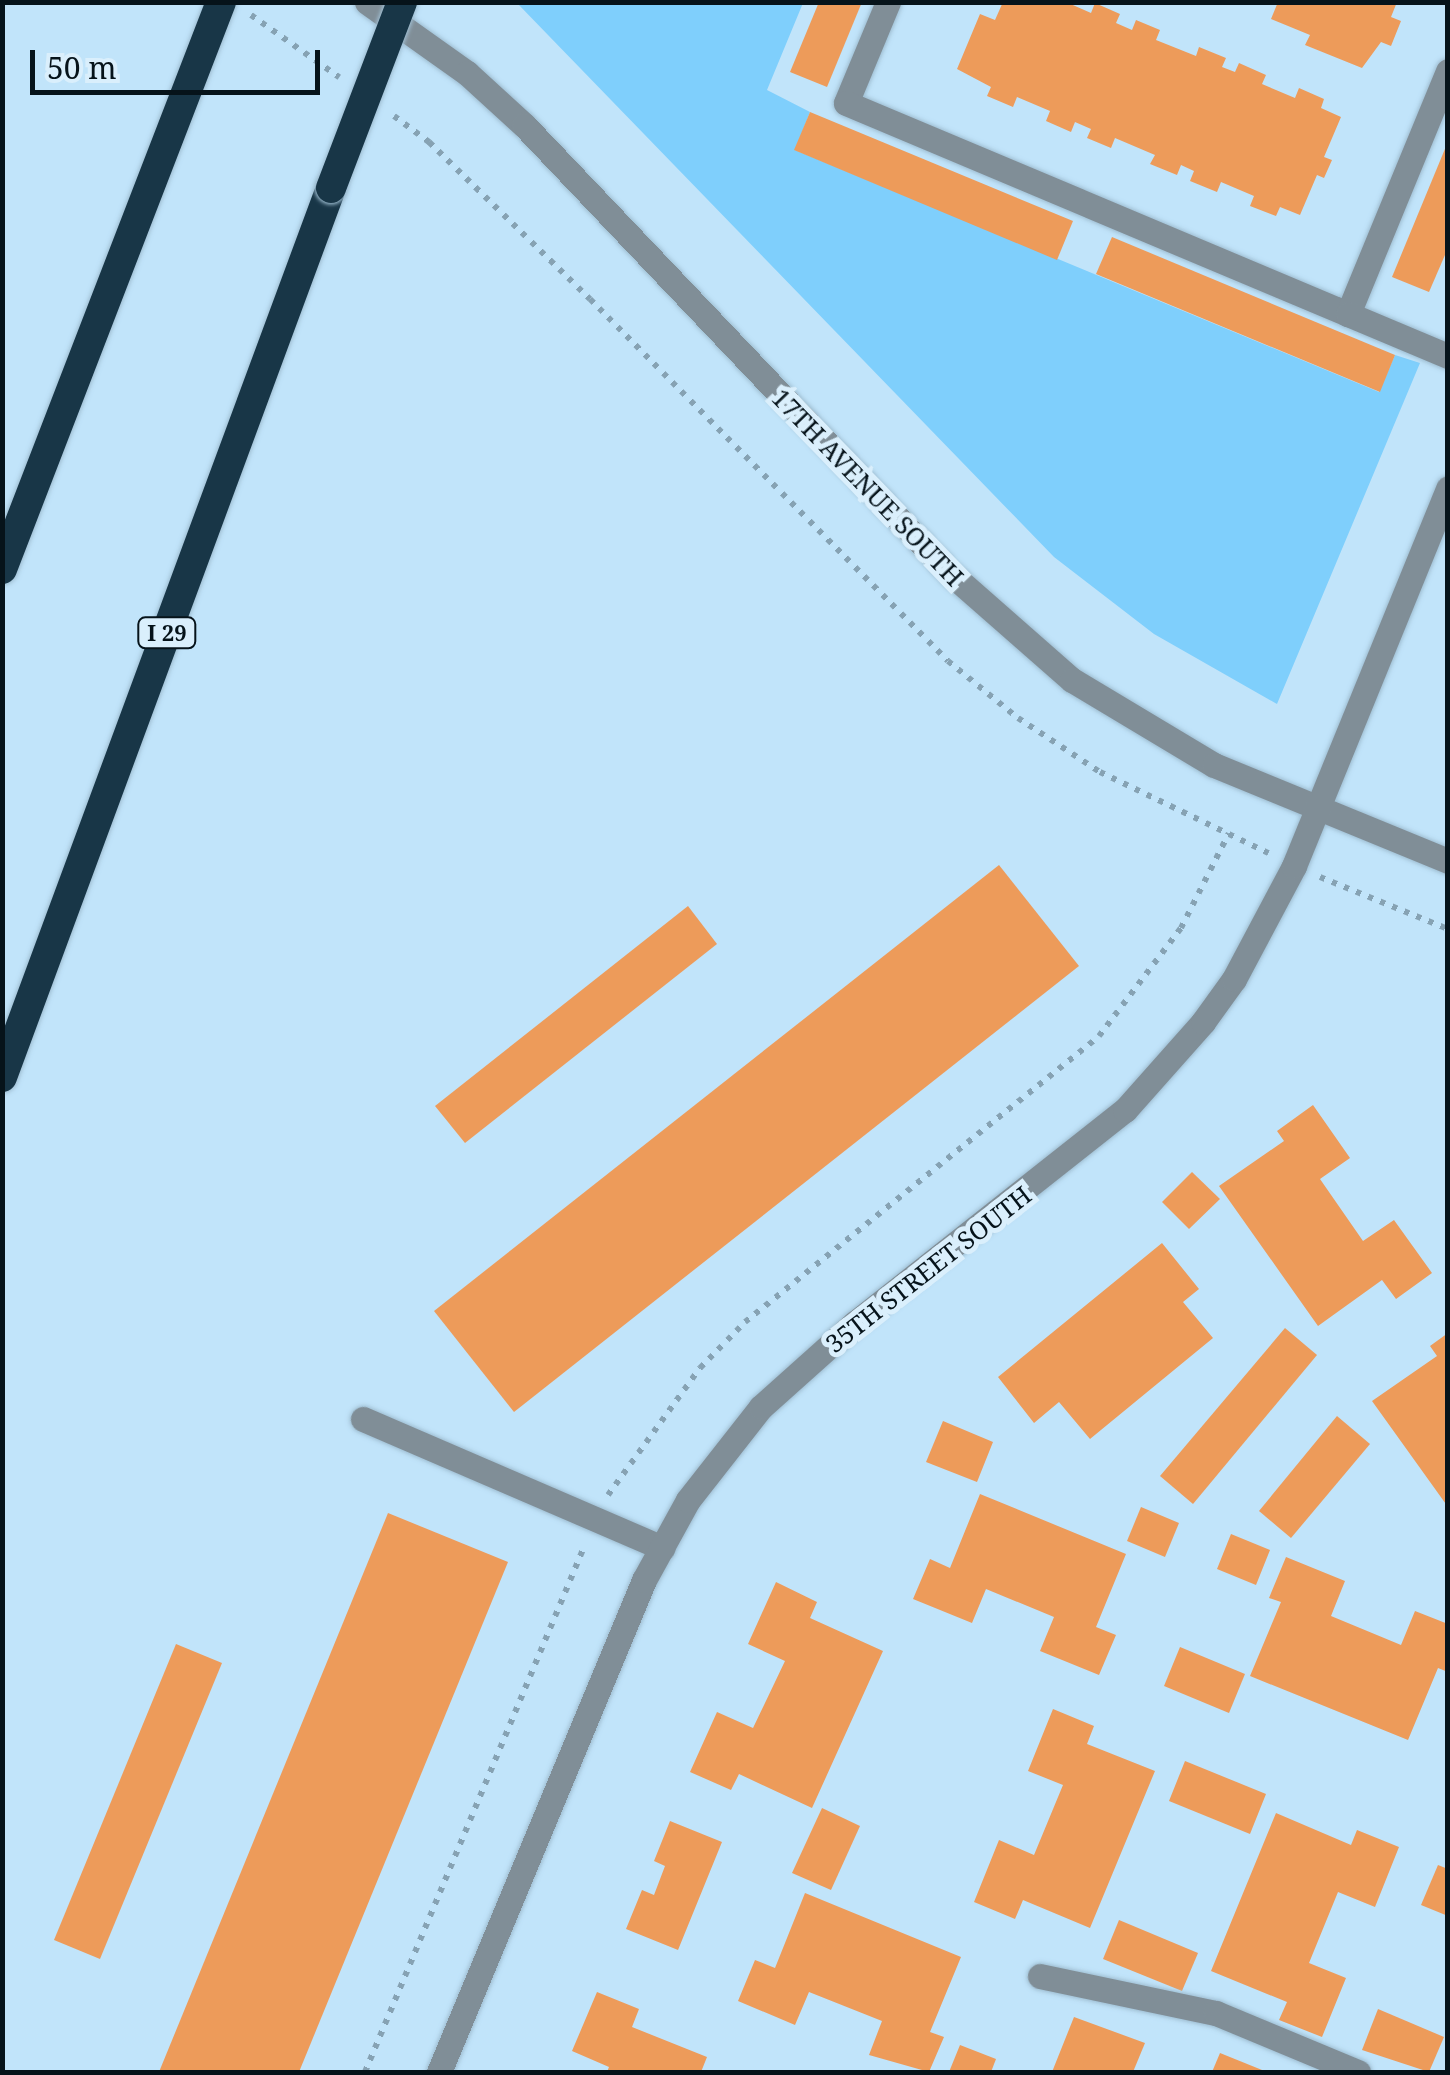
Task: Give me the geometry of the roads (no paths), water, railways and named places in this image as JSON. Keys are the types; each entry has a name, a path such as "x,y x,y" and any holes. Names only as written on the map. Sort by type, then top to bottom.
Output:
{"highway":[{"path":"2,569 221,2"},
{"name":"I 29","path":"2,1077 402,2"}],"street":[{"name":"17TH AVENUE SOUTH","path":"367,2 467,74 524,125 950,574 1020,637 1130,720 1317,810 1448,861"},
{"path":"888,2 846,103 1448,356"},
{"path":"1348,314 1448,72"},
{"name":"35TH STREET SOUTH","path":"439,2072 662,1548 688,1500 761,1407 855,1323 1126,1110 1172,1062 1234,979 1294,866 1448,488"},
{"path":"362,1419 662,1548"},
{"path":"1040,1976 1216,2013 1358,2072"}]}
